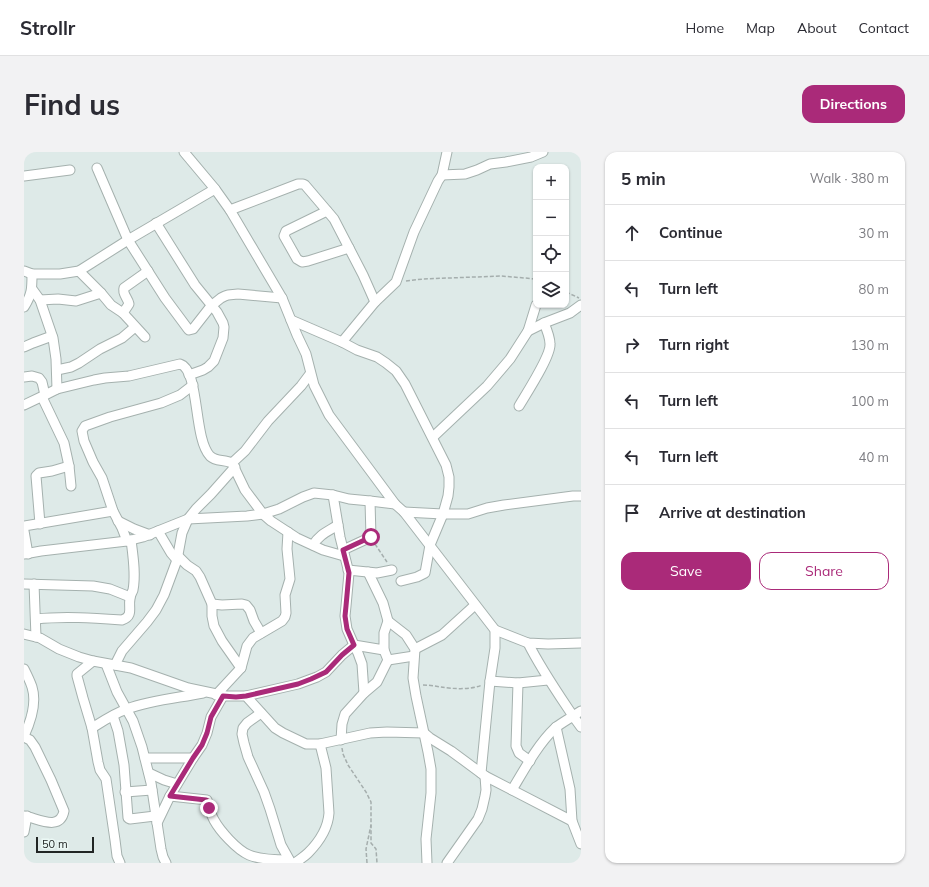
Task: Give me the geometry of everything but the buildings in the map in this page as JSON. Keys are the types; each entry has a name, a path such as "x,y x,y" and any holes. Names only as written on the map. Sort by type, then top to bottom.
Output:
{"street":[{"path":"184,152 215,189 230,210 282,298 306,354 314,385 329,415 395,504 404,512 495,630 528,643 581,643"},
{"path":"342,342 375,302 396,282 417,225 442,175 447,152"},
{"path":"442,175 465,174 490,164 530,157 543,152"},
{"path":"97,168 128,240 165,298 189,330 193,329 211,306 221,298 228,295 238,294 282,298"},
{"path":"24,176 70,170"},
{"path":"230,210 300,184 305,185 334,219 375,302"},
{"path":"57,389 57,370 52,336 40,300 32,289 28,272 60,274 79,272 128,240 215,189"},
{"path":"327,211 284,233 284,236 297,259 302,262 308,261 349,248"},
{"path":"156,223 195,284 223,323 224,332 222,342 211,364 203,370 189,375"},
{"path":"123,313 128,304 124,288 148,271"},
{"path":"79,272 101,292 111,305 123,313 145,337"},
{"path":"24,307 32,289"},
{"path":"40,300 78,300 101,292"},
{"path":"528,332 544,323 570,313 581,305"},
{"path":"433,437 487,386 510,359 528,332 535,308"},
{"path":"291,320 357,350 377,357 396,371 405,384 446,465 449,477 449,487 442,514 430,545 425,573 417,577 401,581"},
{"path":"519,406 548,356 551,346 550,337 544,323"},
{"path":"57,370 79,363 100,349 122,338 135,327"},
{"path":"24,347 52,336"},
{"path":"24,405 57,389 100,379 129,376 182,364 186,368 193,385 198,422 206,450 214,459 226,460 234,465 245,490 263,514 271,521 296,538 323,550 344,553 371,537 370,501"},
{"path":"110,664 156,610 164,595 178,558 182,533 188,519 214,490 268,421 296,392 310,374"},
{"path":"24,377 32,376 39,378 42,382 44,396 64,443 69,466 71,486"},
{"path":"36,619 53,617 124,620 127,617 133,588 134,570 129,541 113,511 102,478 93,462 82,434 84,427 176,397 193,385"},
{"path":"40,524 36,476 69,466"},
{"path":"24,531 26,554 129,541 154,533 188,519 263,514 279,509 310,494 316,493 349,499 395,504"},
{"path":"333,495 349,573 345,616 347,629 362,664 364,693"},
{"path":"404,512 468,514 487,508 504,505 581,496"},
{"path":"24,526 113,511"},
{"path":"118,521 134,529 154,533 171,553 196,571 212,604 214,626 241,668"},
{"path":"313,545 320,535 338,525"},
{"path":"156,820 202,745 220,695 241,668 247,646 253,638 285,617 286,592 290,579 287,549 288,532"},
{"path":"348,570 377,573 392,570"},
{"path":"368,572 383,603 388,621 384,633 384,650 388,660"},
{"path":"24,584 92,586 110,589 130,597"},
{"path":"34,584 36,637"},
{"path":"212,604 246,605 261,633"},
{"path":"341,740 342,724 345,714 364,693 377,682 388,660 414,652 442,635 475,605"},
{"path":"388,621 406,635 414,652 413,678 431,769 431,793 426,839 427,863"},
{"path":"447,863 478,819 485,796 486,790 483,774 490,681 495,648 495,630"},
{"path":"24,634 36,637 69,654 93,661 131,668 188,688 236,697 298,684 317,677 326,672 354,645 384,650"},
{"path":"528,643 548,680 577,713 581,727"},
{"path":"93,661 77,676 82,698 92,728 100,770 106,779 116,840 117,856 120,863"},
{"path":"110,664 117,692 138,733 149,773 162,854 166,863"},
{"path":"24,669 26,679 32,686 34,695 29,710 28,729 24,736 30,740 35,747 64,810 59,820 53,823 26,816 24,832"},
{"path":"490,681 518,683 548,680"},
{"path":"518,683 516,746 520,753 530,761"},
{"path":"92,728 126,709 148,703 207,692"},
{"path":"246,696 275,728 306,744 320,744 370,733 424,733 483,774 572,822"},
{"path":"261,713 247,723 243,728 242,734 248,758 264,792 270,809 280,845 292,862"},
{"path":"512,790 548,736 556,727 577,713"},
{"path":"113,716 124,765 128,818 156,820"},
{"path":"556,727 570,789 572,822 581,844"},
{"path":"170,796 208,801 210,811 219,828 229,839 246,853 264,858 292,862 309,853 321,836 328,819 326,768 320,744"},
{"path":"145,758 193,758"},
{"path":"149,773 177,784"},
{"path":"126,792 152,790"}],"path":[{"path":"396,282 423,279 501,276 533,279"},
{"path":"569,294 581,300"},
{"path":"371,537 392,570"},
{"path":"415,685 430,684 452,689 480,687 490,681"},
{"path":"341,740 343,754 353,774 366,792 371,802 371,843 376,849 377,863"},
{"path":"367,863 366,850 371,822"}],"route":[{"path":"209,808 208,801 206,800 170,796 202,745 214,711 223,696 246,696 298,684 317,677 326,672 354,645 347,629 345,616 349,573 343,550 371,537"}]}
